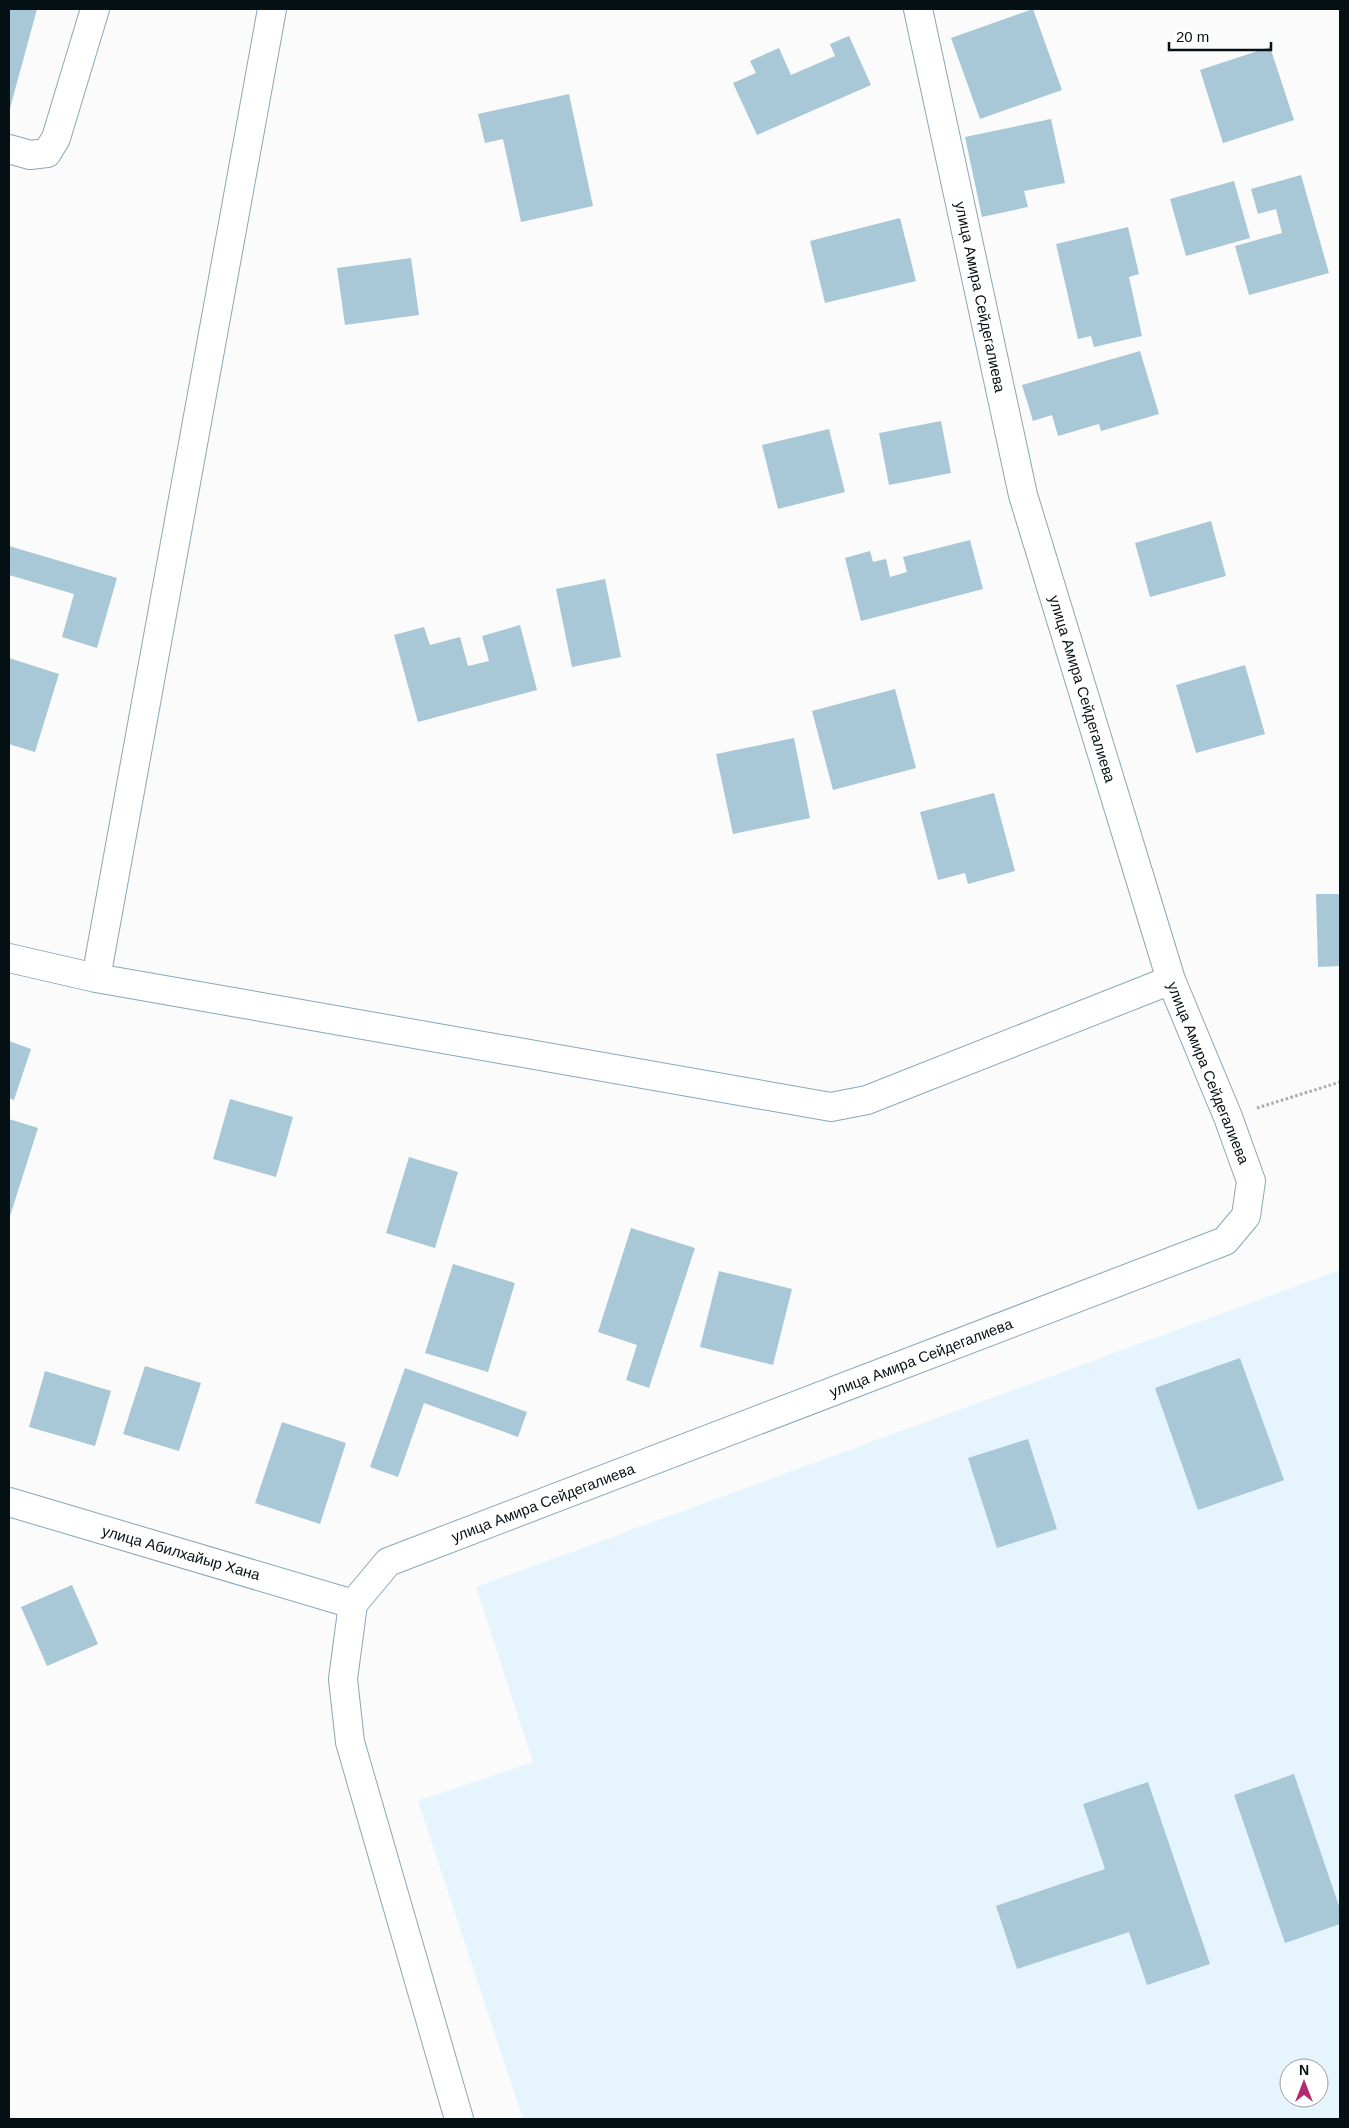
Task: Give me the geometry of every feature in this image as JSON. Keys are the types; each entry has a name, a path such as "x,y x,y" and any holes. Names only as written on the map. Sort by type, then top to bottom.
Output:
{"street":[{"path":"9,149 30,155 48,153 56,138 94,9"},
{"path":"96,978 272,9"},
{"name":"улица Амира Сейдегалиева","path":"353,1604 388,1562 1225,1241 1246,1216 1251,1181 1228,1117 1171,980 1022,496 918,9"},
{"path":"9,958 96,978 831,1107 867,1100 1171,980"},
{"name":"улица Абилхайыр Хана","path":"9,1502 353,1604"},
{"path":"353,1604 343,1679 350,1742 459,2119"}],"path":[{"path":"1228,1117 1340,1082"}],"shaded area":[{"path":"1340,1270 1340,2119 523,2119 418,1801 533,1762 476,1587"}],"building":[{"path":"9,9 37,9 9,112"},
{"path":"1033,9 1062,90 980,119 951,38"},
{"path":"849,36 871,85 757,135 733,83 756,73 750,61 779,48 791,75 835,56 830,44"},
{"path":"1270,47 1294,120 1223,143 1200,70"},
{"path":"569,94 593,206 521,222 503,139 485,143 478,114"},
{"path":"1051,119 1065,183 1024,191 1028,207 982,217 965,137"},
{"path":"1301,175 1329,273 1249,295 1235,246 1282,233 1276,209 1258,214 1251,189"},
{"path":"1234,181 1250,238 1186,256 1170,199"},
{"path":"900,218 916,281 825,303 810,241"},
{"path":"1128,227 1139,274 1129,277 1142,336 1094,347 1091,336 1078,339 1056,244"},
{"path":"411,258 419,315 345,325 337,268"},
{"path":"1140,351 1159,414 1101,431 1099,424 1058,436 1052,415 1033,421 1022,385"},
{"path":"941,421 951,473 889,485 879,433"},
{"path":"829,429 845,492 778,509 762,445"},
{"path":"1211,521 1226,576 1150,597 1135,543"},
{"path":"970,540 983,589 861,621 845,558 870,551 873,562 886,559 890,577 907,572 903,557"},
{"path":"9,546 117,578 97,648 62,637 74,594 9,575"},
{"path":"605,579 621,657 572,667 556,589"},
{"path":"520,625 537,690 418,722 394,635 424,627 430,645 460,637 468,666 489,661 482,636"},
{"path":"9,658 59,674 35,752 9,744"},
{"path":"1245,665 1265,734 1196,753 1176,685"},
{"path":"895,689 916,768 833,790 812,711"},
{"path":"794,738 810,818 733,834 716,754"},
{"path":"994,793 1015,871 968,884 965,873 938,880 920,812"},
{"path":"1316,894 1340,894 1340,966 1318,967"},
{"path":"9,1041 31,1049 14,1100 9,1098"},
{"path":"230,1099 293,1117 276,1177 213,1159"},
{"path":"9,1119 38,1128 10,1216 9,1216"},
{"path":"409,1157 458,1172 435,1248 386,1233"},
{"path":"631,1228 695,1248 649,1388 626,1380 637,1345 598,1332"},
{"path":"453,1264 515,1283 488,1372 425,1353"},
{"path":"719,1271 792,1289 773,1365 700,1347"},
{"path":"1240,1358 1284,1480 1198,1510 1155,1388"},
{"path":"145,1366 201,1383 179,1451 123,1434"},
{"path":"405,1368 527,1412 518,1437 424,1403 398,1477 370,1467"},
{"path":"45,1371 111,1391 95,1446 29,1427"},
{"path":"282,1422 346,1443 320,1524 255,1503"},
{"path":"1028,1439 1057,1529 997,1548 968,1458"},
{"path":"72,1585 98,1644 47,1666 21,1607"},
{"path":"1294,1774 1340,1909 1340,1924 1285,1943 1234,1795"},
{"path":"1148,1782 1210,1964 1147,1985 1129,1932 1017,1969 996,1906 1105,1869 1083,1804"}]}
